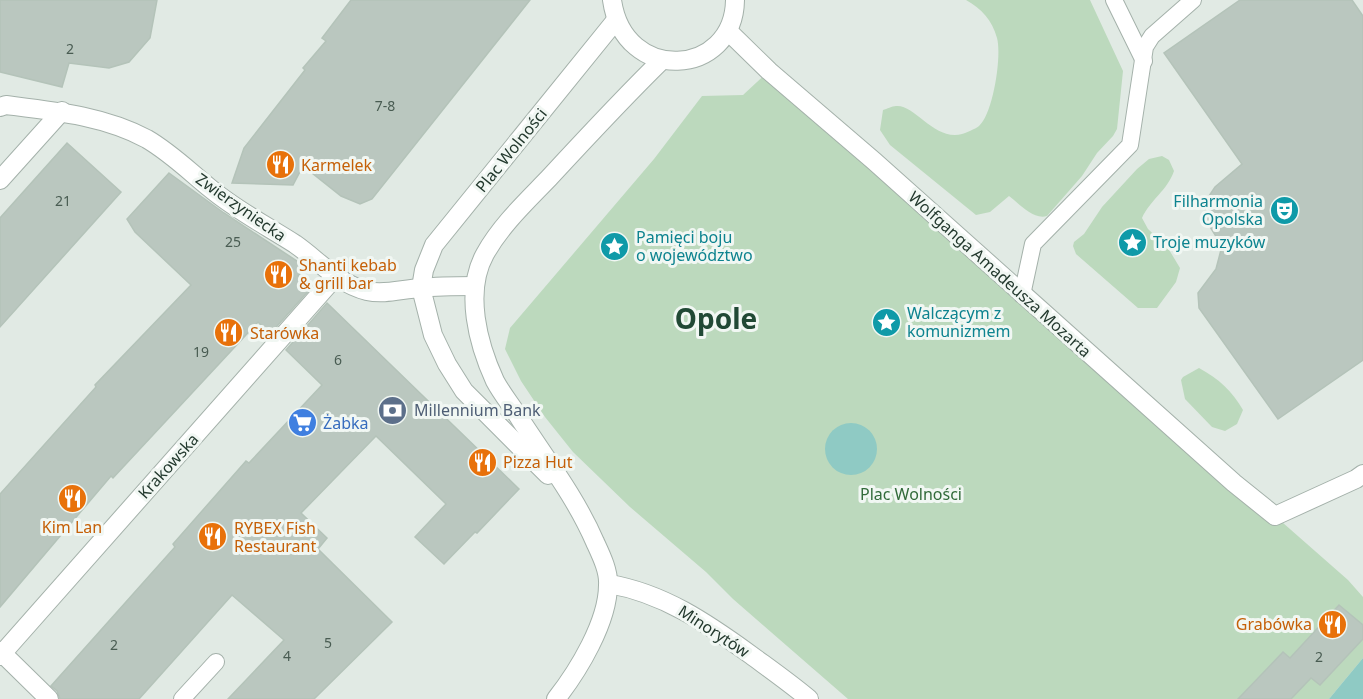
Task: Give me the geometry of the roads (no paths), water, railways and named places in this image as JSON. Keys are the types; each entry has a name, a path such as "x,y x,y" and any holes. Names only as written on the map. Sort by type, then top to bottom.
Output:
{"street":[{"path":"612,0 615,20 626,38 642,52 662,60 682,61 701,55 719,42 728,31 735,11 735,0"},
{"name":"Plac Wolności","path":"576,505 464,391 433,335 421,288 424,270 434,245 615,20"},
{"name":"Wolfganga Amadeusza Mozarta","path":"728,31 769,71 874,161 1234,483 1275,516 1363,474"},
{"name":"Plac Wolności","path":"556,699 584,658 606,605 609,584 602,559 576,505 496,382 482,346 475,311 475,286 484,255 512,216 620,101 662,60"},
{"name":"Zwierzyniecka","path":"0,107 6,105 62,111 98,120 146,139 177,159 213,191 313,257 353,287 385,292 421,288"},
{"path":"0,180 62,111"},
{"name":"Krakowska","path":"1,653 336,276"},
{"path":"421,288 475,286"},
{"name":"Minorytów","path":"609,584 649,594 707,623 809,699"},
{"path":"1,653 47,696"}],"lane":[{"path":"1114,0 1144,61"},
{"path":"1022,295 1033,244 1130,145 1145,47 1152,36 1193,0"},
{"path":"182,699 216,662"}],"water":[{"path":"846,423 856,423 870,430 877,449 870,468 856,475 846,475 836,471 829,464 825,454 825,444 829,434 836,427"},
{"path":"1363,658 1363,699 1329,699"}],"place":[{"name":"Karmelek","path":"280,165"},
{"name":"Filharmonia Opolska","path":"1284,210"},
{"name":"Troje muzyków","path":"1132,242"},
{"name":"Pamięci boju o województwo","path":"615,246"},
{"name":"Shanti kebab & grill bar","path":"278,274"},
{"name":"Walczącym z komunizmem","path":"886,322"},
{"name":"Starówka","path":"229,333"},
{"name":"Millennium Bank","path":"393,410"},
{"name":"Żabka","path":"302,423"},
{"name":"Pizza Hut","path":"482,462"},
{"name":"Kim Lan","path":"72,499"},
{"name":"RYBEX Fish Restaurant","path":"213,537"},
{"name":"Grabówka","path":"1333,624"}],"district":[{"name":"Opole","path":"716,319"}]}
